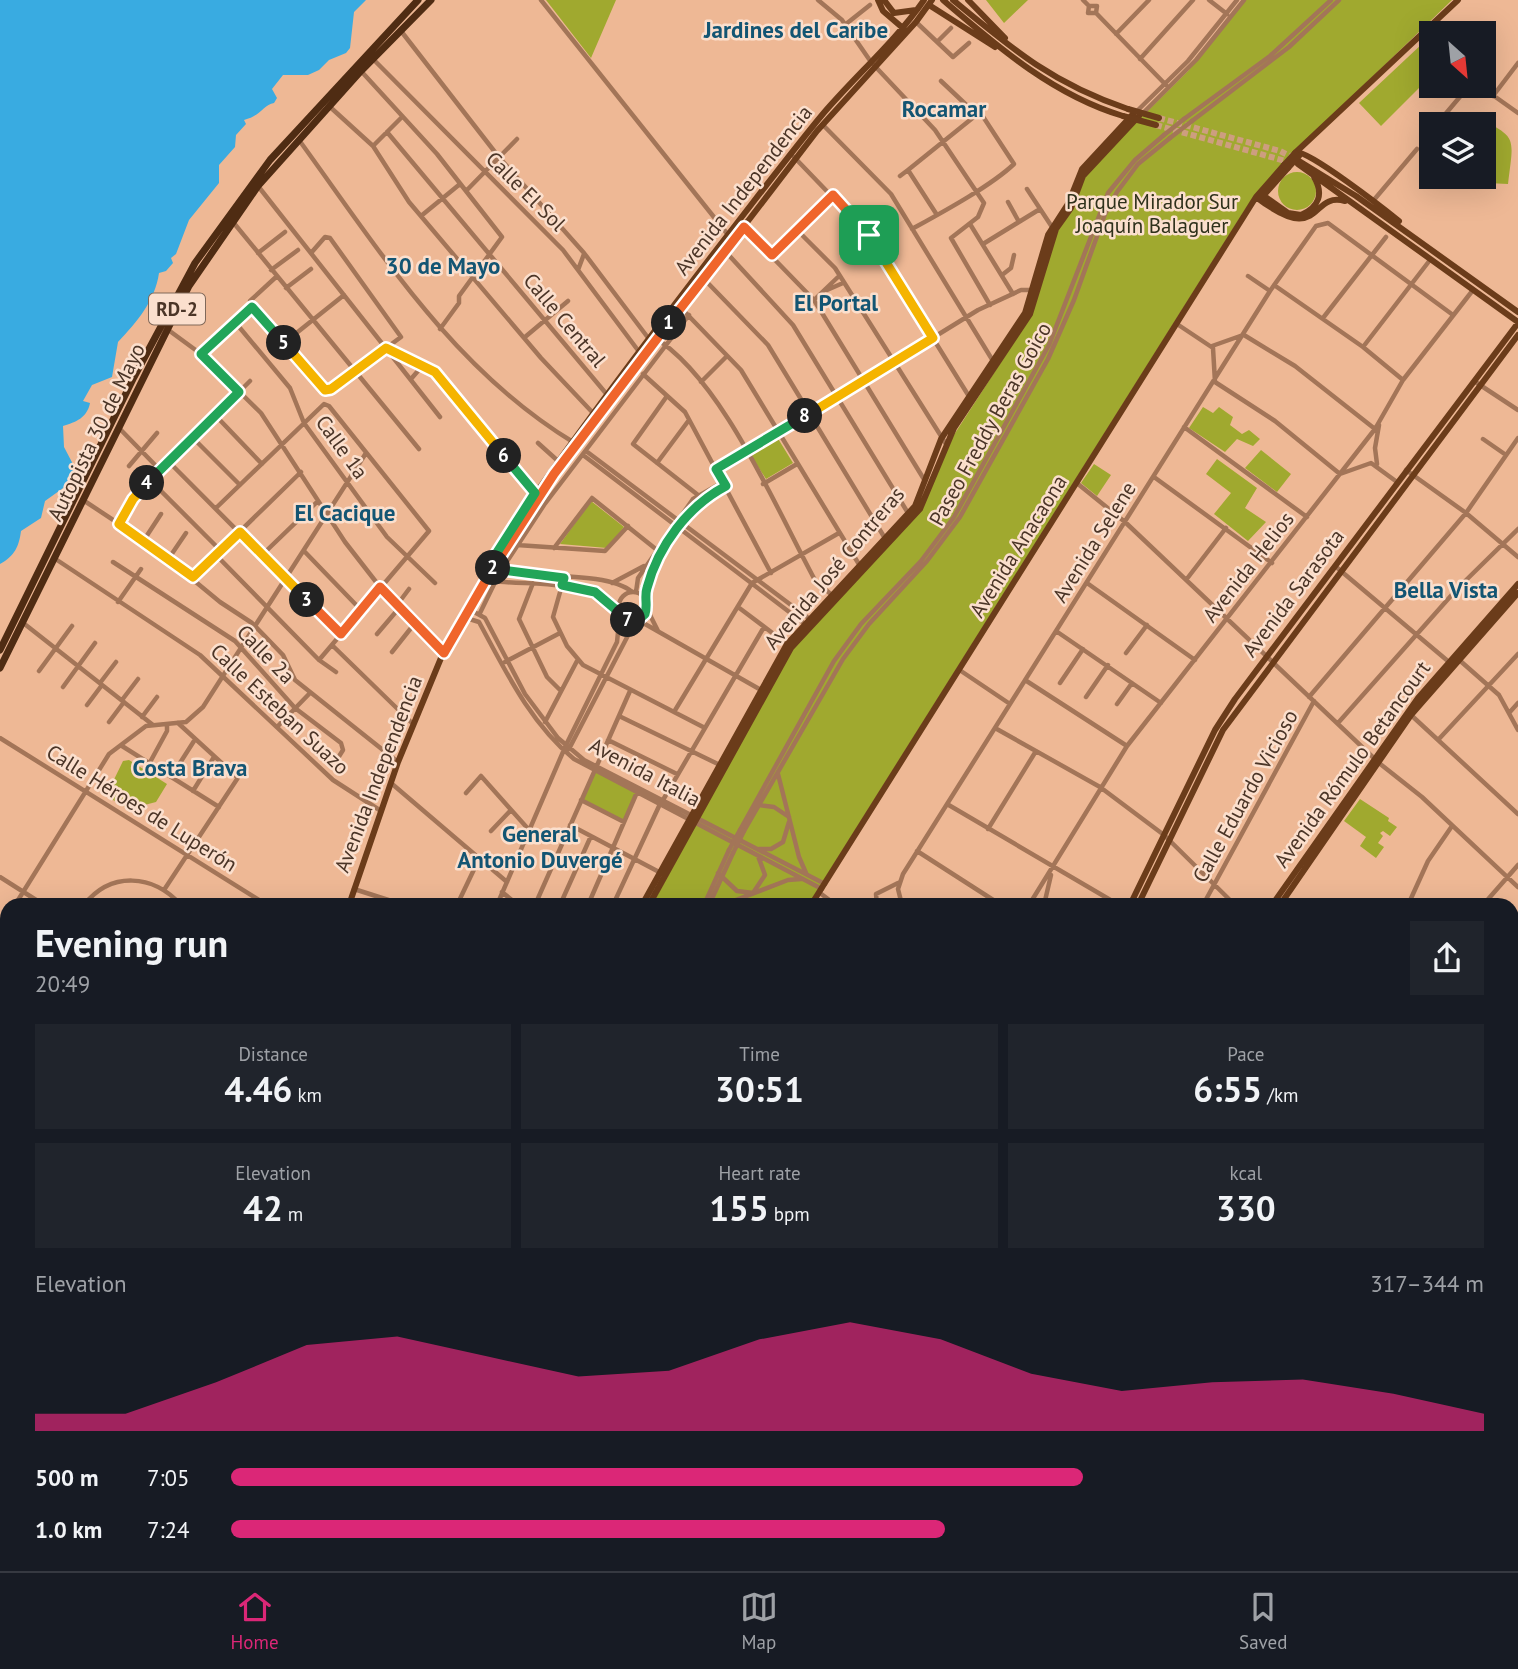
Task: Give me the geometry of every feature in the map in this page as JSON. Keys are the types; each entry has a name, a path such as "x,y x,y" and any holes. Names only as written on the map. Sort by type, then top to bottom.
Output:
{"highway":[{"name":"Autopista 30 de Mayo","path":"0,668 195,263 239,199 304,121 418,0"},
{"name":"Autopista 30 de Mayo","path":"0,650 164,327 232,221 298,139 431,0"}],"main road":[{"path":"878,0 883,11 906,29"},
{"path":"884,0 894,13 918,9"},
{"path":"942,0 980,26"},
{"path":"928,2 1023,61 1077,91 1157,122 1123,116 1063,92 1023,61 980,26 953,0"},
{"path":"968,0 1023,61"},
{"name":"Avenida Anacaona","path":"1436,21 1458,0"},
{"name":"Avenida Independencia","path":"906,29 918,9 928,2"},
{"name":"Avenida Independencia","path":"537,495 653,338 794,156 841,99 906,29 916,22 928,2"},
{"name":"Avenida Anacaona","path":"816,898 1259,198 1286,167 1419,38"},
{"name":"Avenida Independencia","path":"794,156 823,125 841,99"},
{"name":"Avenida José Contreras","path":"970,397 1016,338 1030,313 1052,227 1068,204 1084,164 1133,113"},
{"name":"Avenida José Contreras","path":"910,517 943,442 1025,313 1056,229 1072,208 1086,172 1133,113"},
{"path":"1259,198 1293,215 1301,215 1315,206 1319,186 1298,156"},
{"path":"1298,156 1373,201 1427,246"},
{"path":"1298,156 1518,312"},
{"name":"Avenida Anacaona","path":"1259,198 1281,176 1286,167"},
{"path":"1311,173 1518,322"},
{"path":"1276,206 1274,193 1281,176"},
{"path":"1259,198 1285,217 1298,220 1309,218 1328,202 1338,200 1370,216"},
{"name":"Avenida Independencia","path":"702,276 725,251 731,238"},
{"path":"1422,254 1427,246"},
{"path":"1455,277 1460,270"},
{"path":"1463,283 1468,276"},
{"name":"Avenida Independencia","path":"653,338 681,308 684,299"},
{"name":"Avenida Sarasota","path":"1477,383 1518,322"},
{"name":"Avenida Sarasota","path":"1141,898 1215,730 1477,383 1518,335"},
{"name":"Avenida Independencia","path":"351,898 413,724 467,608 483,580 493,570 558,461 610,397"},
{"name":"Avenida José Contreras","path":"722,766 787,645 910,517 925,497 943,442"},
{"name":"Avenida Sarasota","path":"1338,568 1398,482 1409,472"},
{"name":"Avenida José Contreras","path":"646,898 791,648 833,596 887,541"},
{"name":"Avenida Rómulo Betancourt","path":"1456,657 1518,584"},
{"name":"Avenida Rómulo Betancourt","path":"1277,898 1450,663 1518,593"},
{"name":"Avenida Rómulo Betancourt","path":"1285,898 1377,760 1450,663"},
{"name":"Avenida Sarasota","path":"1134,898 1166,838"},
{"name":"Avenida José Contreras","path":"652,898 662,873"}],"street":[{"path":"541,0 731,238"},
{"path":"818,0 846,24 873,64 944,142 976,189 984,207 951,238 990,305"},
{"path":"1083,0 1096,6"},
{"path":"1101,0 1096,6 1096,13 1167,86"},
{"path":"1116,34 1149,0"},
{"path":"1140,59 1193,0"},
{"path":"1209,0 1228,15"},
{"path":"1228,15 1237,0"},
{"path":"1133,113 1167,86 1244,0"},
{"name":"Paseo Freddy Beras Goico","path":"708,898 834,661 861,624 944,533 1008,426 1056,329 1108,193 1135,160 1289,40 1331,0"},
{"name":"Paseo Freddy Beras Goico","path":"757,804 849,650 949,534 1059,335 1109,206 1138,164 1289,47 1339,0"},
{"path":"846,24 870,5"},
{"path":"1089,5 1088,13 1096,13"},
{"path":"916,22 953,57 969,43"},
{"path":"937,42 951,28"},
{"path":"401,31 498,155 584,253 653,338 665,345 717,398 819,587 833,596"},
{"name":"Calle El Sol","path":"373,59 563,250 642,354"},
{"path":"1496,92 1518,63"},
{"path":"361,71 466,191 502,237 475,278 459,296 459,303 440,329"},
{"path":"912,229 1012,166 1014,162 979,113 942,81"},
{"path":"1447,112 1459,98"},
{"path":"1496,98 1518,113"},
{"path":"329,106 373,146 421,216 594,414"},
{"path":"900,176 979,113"},
{"path":"373,146 401,118"},
{"path":"823,125 891,194 993,362"},
{"name":"Calle Central","path":"387,132 610,397"},
{"path":"298,139 417,302 440,329 513,401 573,442"},
{"path":"466,191 498,155 517,139"},
{"path":"1373,201 1417,149"},
{"path":"794,156 869,235 970,397"},
{"path":"908,170 936,215"},
{"path":"421,216 460,184"},
{"path":"258,186 440,417"},
{"path":"1027,189 1052,227"},
{"path":"772,255 833,195"},
{"path":"1008,202 1019,222"},
{"path":"983,244 1040,209"},
{"path":"232,221 419,449"},
{"path":"970,223 1013,294"},
{"name":"Avenida Selene","path":"900,898 899,883 917,851 1272,288 1316,226 1322,223 1371,255"},
{"path":"742,225 814,300 925,481"},
{"path":"798,230 835,268 838,277 943,442"},
{"path":"258,253 285,232"},
{"path":"276,277 250,301 252,307 325,390 331,389 402,334 330,238 325,237 311,253"},
{"path":"1323,318 1386,237"},
{"path":"271,270 298,250"},
{"path":"725,251 793,325 910,517"},
{"path":"578,270 584,253"},
{"path":"1002,275 1011,268 1014,255"},
{"path":"1371,255 1453,315"},
{"path":"1363,347 1430,260"},
{"path":"286,288 312,269"},
{"path":"702,276 768,345 810,410 887,541"},
{"path":"1248,276 1323,318 1403,380"},
{"path":"827,291 838,277"},
{"path":"814,300 843,283"},
{"path":"716,469 965,318 1013,294 1035,290"},
{"name":"Avenida Helios","path":"1033,898 1127,746 1375,429 1403,380 1473,290"},
{"path":"284,343 344,295"},
{"path":"525,337 568,301"},
{"path":"201,354 252,307"},
{"path":"681,308 741,370 860,566"},
{"path":"467,608 480,613 494,581 493,570 517,545 583,452 688,315"},
{"name":"Calle 1a","path":"234,322 290,388 304,423 387,537 435,583"},
{"path":"1177,324 1210,346 1215,353 1212,376 1215,382 1275,421 1340,474 1366,463 1377,465 1398,482"},
{"path":"164,327 201,354 261,413 283,443 327,515 380,587 444,653"},
{"path":"1210,346 1220,345 1244,335 1295,366 1375,429"},
{"path":"386,348 423,365 442,378 537,495"},
{"path":"702,382 727,356"},
{"path":"411,379 423,365"},
{"path":"643,374 689,420 771,573"},
{"path":"119,524 133,499 150,480 250,381"},
{"path":"1477,383 1518,410"},
{"path":"667,396 632,442 698,495"},
{"path":"216,508 324,404 329,406 429,532 319,660"},
{"path":"216,416 262,464"},
{"path":"805,416 813,418"},
{"path":"657,463 689,420"},
{"path":"1377,465 1375,448 1381,421"},
{"path":"118,426 160,470"},
{"path":"1184,427 1307,517"},
{"path":"129,466 157,433"},
{"path":"580,436 583,452 752,583 810,623"},
{"path":"193,438 240,485"},
{"name":"Calle Eduardo Vicioso","path":"1207,898 1312,699 1385,606 1466,513 1518,438"},
{"path":"1483,439 1506,455"},
{"path":"538,443 558,461"},
{"path":"566,454 583,452 681,520 810,623"},
{"path":"19,898 109,754 140,730 193,718 269,608 366,453"},
{"path":"169,461 341,634"},
{"path":"763,484 797,464"},
{"path":"193,577 301,472"},
{"path":"1409,472 1466,513 1518,557"},
{"path":"1154,477 1272,563"},
{"path":"150,480 319,660 336,672"},
{"path":"681,520 701,500 724,484"},
{"path":"659,632 645,599 658,561 698,495 724,484"},
{"path":"1077,484 1125,522 1269,660 1518,887"},
{"path":"554,548 592,498 657,550"},
{"path":"82,500 169,558 220,602 256,627 283,655 291,676 310,694 398,762"},
{"path":"262,555 318,500"},
{"path":"144,540 161,514"},
{"path":"517,545 605,551 628,526"},
{"path":"500,898 617,642 621,598 634,592 638,578 677,526"},
{"path":"1186,580 1226,528"},
{"path":"1338,723 1457,589 1518,529"},
{"path":"169,558 186,533"},
{"path":"674,712 752,583 839,533"},
{"path":"304,551 361,610"},
{"name":"Calle Esteban Suazo","path":"53,558 200,655 343,788 382,812"},
{"path":"612,583 630,575 650,560"},
{"name":"Calle 2a","path":"113,562 243,647 295,708 341,743 343,750 338,758"},
{"path":"1338,568 1450,663"},
{"path":"118,602 141,569"},
{"path":"493,570 612,583 645,599"},
{"path":"564,578 553,612 560,634 577,661 602,677 705,728"},
{"path":"483,580 562,585 595,592 611,603 626,619 637,620 761,690"},
{"path":"533,583 519,619 547,677 561,691"},
{"path":"1087,583 1195,660"},
{"path":"377,634 409,589"},
{"path":"611,603 620,622"},
{"path":"602,677 647,607"},
{"path":"738,607 787,645"},
{"name":"Avenida Italia","path":"480,613 504,663"},
{"name":"Avenida Italia","path":"463,617 479,622 544,724 567,748 595,768 808,878 830,898"},
{"path":"22,621 153,725"},
{"path":"392,652 415,623"},
{"path":"1126,653 1147,625"},
{"path":"39,671 72,626"},
{"path":"616,898 677,774 764,628"},
{"path":"1056,631 1161,703"},
{"path":"504,663 560,634"},
{"path":"63,688 95,643"},
{"path":"333,646 413,724"},
{"path":"1060,683 1083,649"},
{"path":"1438,740 1518,654"},
{"path":"1456,657 1490,687 1518,730"},
{"path":"544,724 577,661"},
{"path":"87,705 116,662"},
{"path":"1086,697 1108,666"},
{"path":"961,671 1010,704"},
{"path":"108,722 138,679"},
{"path":"1025,680 1127,746"},
{"path":"1117,704 1132,683"},
{"path":"538,898 630,691"},
{"path":"276,727 310,694"},
{"path":"142,717 157,697"},
{"path":"1509,713 1518,703"},
{"path":"1411,715 1518,814"},
{"path":"619,716 722,766"},
{"path":"178,723 194,741 237,777"},
{"path":"149,764 167,731 167,725"},
{"path":"995,728 1100,787 1166,838 1228,898"},
{"name":"Calle Héroes de Luperón","path":"0,738 256,898"},
{"path":"608,740 677,774"},
{"path":"171,777 194,741"},
{"path":"122,746 219,807"},
{"path":"988,829 1036,751"},
{"path":"193,791 214,757"},
{"path":"164,890 244,767"},
{"path":"740,898 793,878 808,878 801,864 778,778 779,768"},
{"path":"466,793 481,776 530,831"},
{"path":"391,783 507,882"},
{"path":"591,898 639,790"},
{"path":"581,800 624,822"},
{"path":"757,804 774,807 789,818"},
{"path":"947,804 1107,898"},
{"path":"491,831 511,810"},
{"path":"753,893 765,875 764,863 757,851 771,849 783,842 788,833 789,818"},
{"path":"569,825 662,873"},
{"path":"1411,898 1429,861 1452,826"},
{"path":"563,898 591,836"},
{"path":"917,851 990,898"},
{"path":"460,898 479,859"},
{"path":"1489,898 1518,865"},
{"name":"Avenida Helios","path":"1046,898 1053,867"},
{"path":"720,874 737,891 753,893"},
{"name":"Paseo Freddy Beras Goico","path":"711,898 720,874"},
{"path":"0,877 33,898"},
{"path":"91,898 100,889 121,880 140,880 164,890 173,898"},
{"name":"Avenida Selene","path":"876,898 876,894 899,883"},
{"path":"354,889 379,898"},
{"path":"502,892 509,898"}],"green space":[{"path":"546,0 616,0 591,58"},
{"path":"986,0 1028,0 1004,23"},
{"name":"Parque Mirador Sur Joaquín Balaguer","path":"1246,0 1452,0 1430,21 1419,21 1419,32 1281,165 1246,208 812,898 656,898 792,649 921,511 950,441 1032,314 1056,234 1085,177 1098,160 1188,71"},
{"path":"1419,47 1419,88 1381,126 1359,103"},
{"path":"1496,127 1510,139 1508,184 1496,183"},
{"path":"1297,172 1311,177 1316,191 1311,205 1297,210 1283,205 1278,191 1283,177"},
{"path":"1203,407 1213,413 1219,407 1233,417 1230,425 1242,434 1249,430 1260,439 1253,446 1237,439 1225,452 1189,428"},
{"path":"777,437 793,463 766,479 750,454"},
{"path":"1261,450 1291,474 1277,492 1245,468"},
{"path":"1217,459 1257,488 1245,508 1266,522 1248,541 1214,514 1231,493 1206,474"},
{"path":"1094,464 1111,475 1097,496 1081,483"},
{"path":"591,501 624,527 607,548 560,544"},
{"path":"129,760 167,784 156,802 129,809 106,796 123,761"},
{"path":"594,770 638,792 624,822 581,800"},
{"path":"1360,799 1389,818 1388,821 1397,827 1390,836 1383,831 1380,833 1383,836 1378,843 1384,847 1376,858 1360,846 1366,837 1344,821"}],"water":[{"path":"0,0 366,0 354,12 350,48 346,53 329,60 319,70 308,75 283,75 272,89 277,98 274,103 244,120 246,124 236,135 235,147 219,165 219,183 189,220 176,254 171,258 173,263 166,271 159,273 149,302 118,342 112,377 92,385 83,401 90,403 84,416 63,426 64,447 75,468 66,486 45,501 41,518 21,531 15,550 0,564"}],"tunnel":[{"path":"1159,118 1280,151 1294,158"},
{"path":"1156,125 1289,162"}],"district":[{"name":"Jardines del Caribe","path":"796,29"},
{"name":"Rocamar","path":"944,108"},
{"name":"30 de Mayo","path":"443,265"},
{"name":"El Portal","path":"836,302"},
{"name":"El Cacique","path":"345,512"},
{"name":"Bella Vista","path":"1446,589"},
{"name":"Costa Brava","path":"190,767"},
{"name":"General Antonio Duvergé","path":"540,846"}],"route":[{"path":"869,235 833,195 772,255 744,227 538,496 492,570 482,583 444,653 380,587 341,634 240,532 193,577 119,524 133,499 150,480 239,392 201,354 252,307 325,390 331,389 386,348 435,372 535,493 487,568 492,570 500,572 564,578 562,585 595,592 611,603 626,619 638,620 647,611 645,599 650,578 676,531 701,500 726,486 716,469 805,416 807,410 814,411 933,338 869,235"}]}
